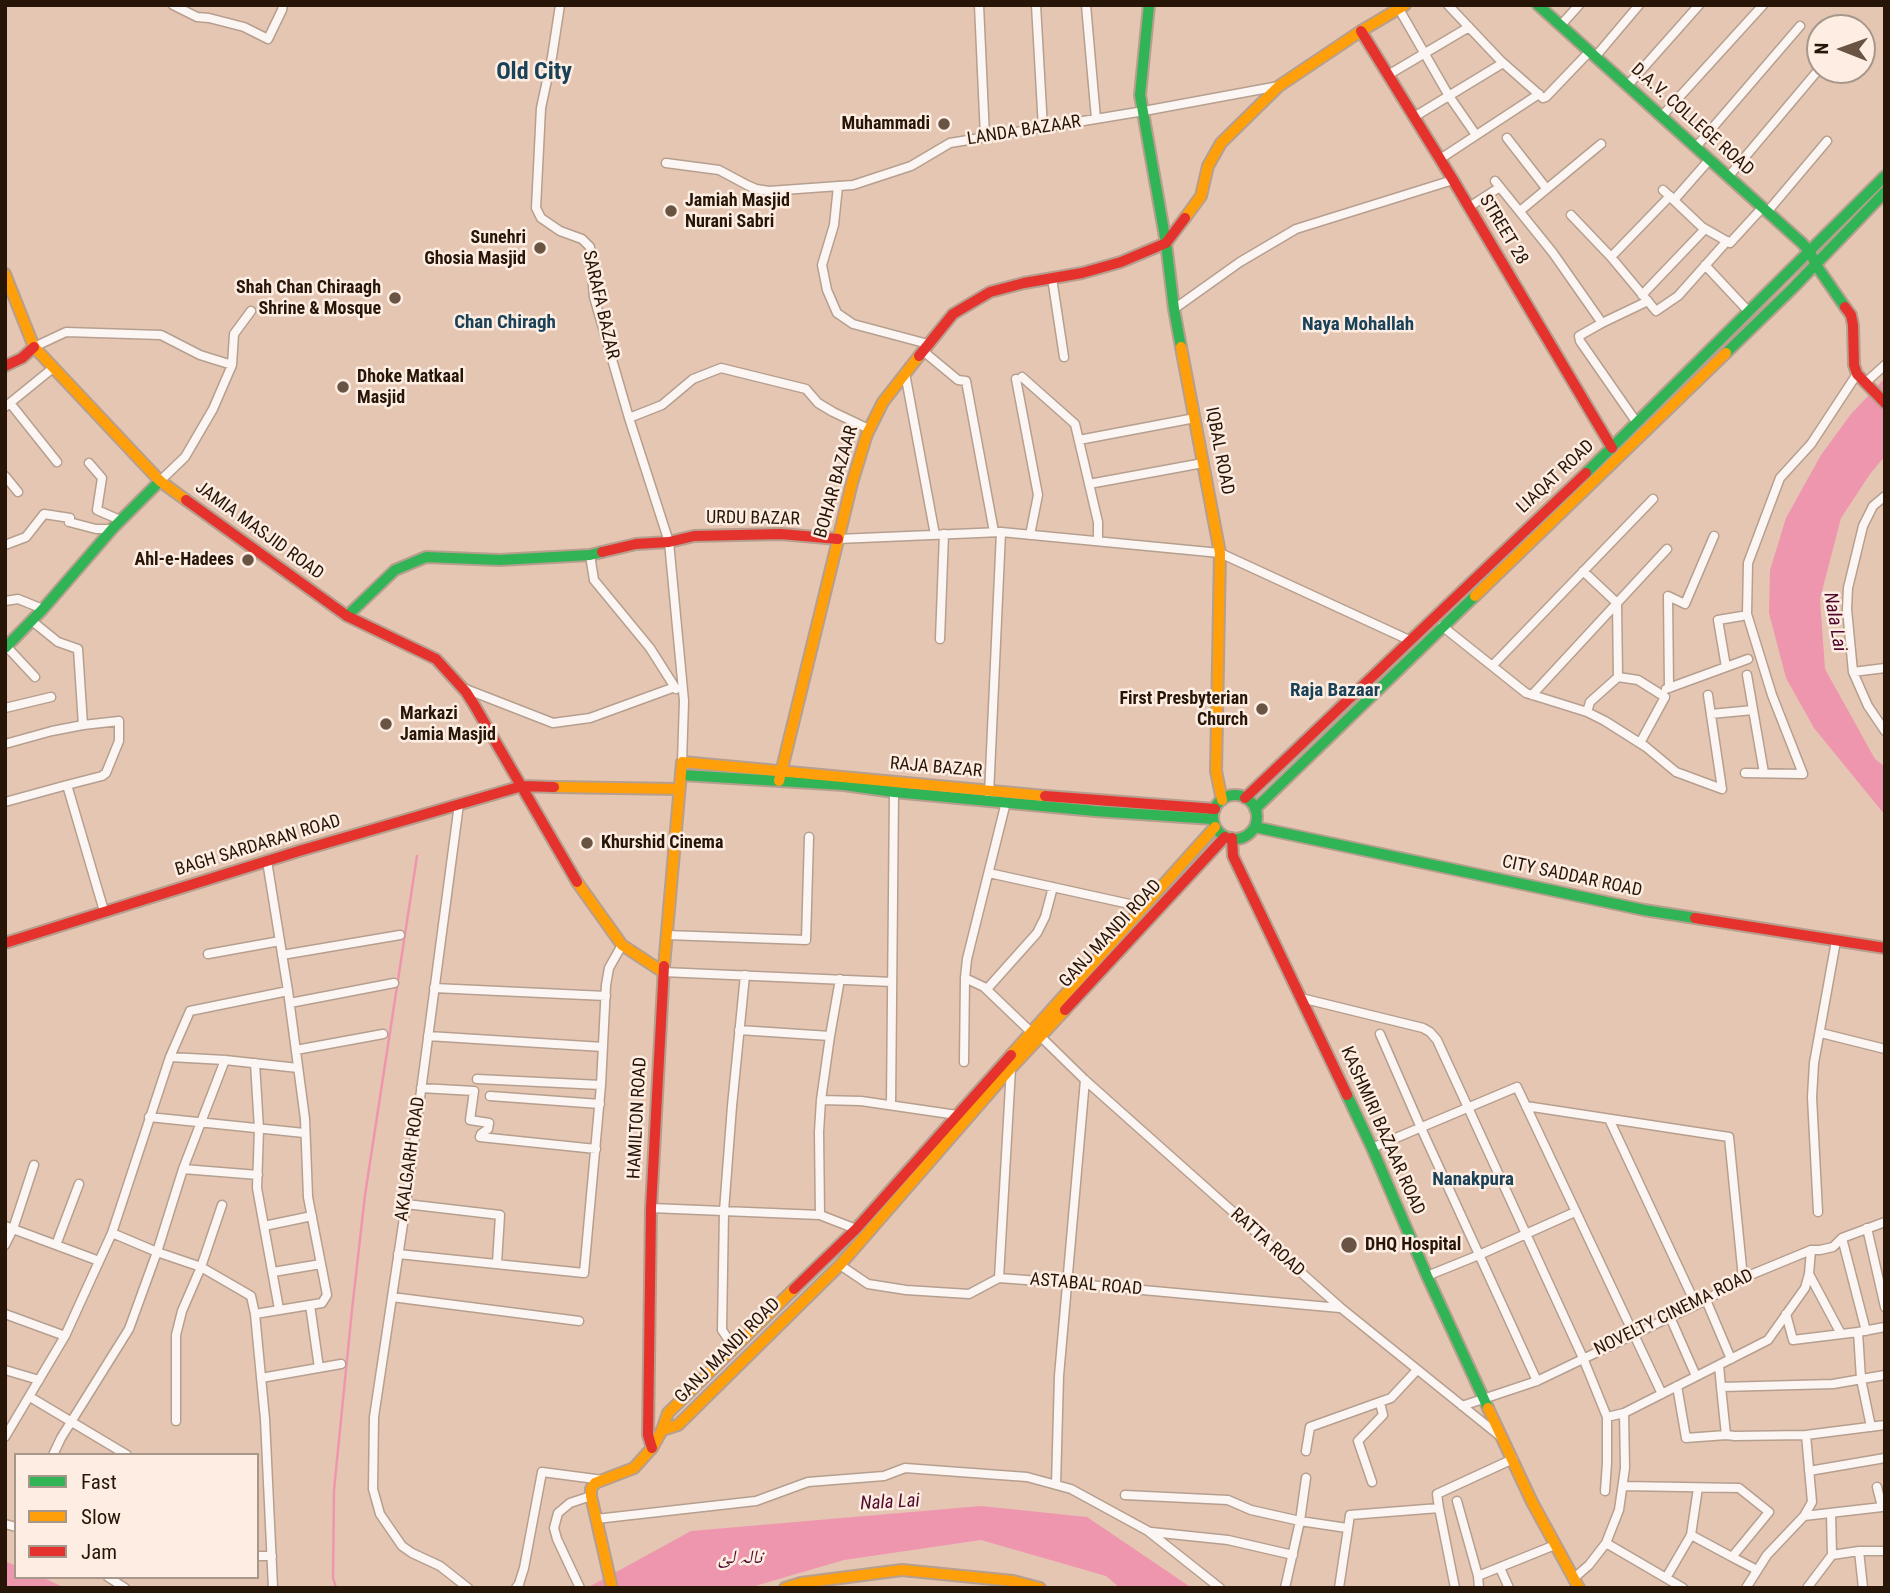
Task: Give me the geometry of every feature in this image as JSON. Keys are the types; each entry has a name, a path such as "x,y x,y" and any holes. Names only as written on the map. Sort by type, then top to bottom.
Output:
{"street":[{"path":"173,5 197,17 244,27 268,39 283,5"},
{"name":"SARAFA BAZAR","path":"560,5 541,108 536,208 541,218 560,231 582,239 590,247 594,297 669,542 684,701 682,762"},
{"path":"979,5 985,137"},
{"path":"1036,5 1043,128"},
{"path":"1086,5 1096,119"},
{"name":"IQBAL ROAD","path":"1149,5 1140,95 1166,243 1174,309 1220,553 1216,814"},
{"name":"IQBAL ROAD","path":"1144,111 1157,5"},
{"path":"1448,5 1503,63 1542,98 1593,54 1640,5"},
{"name":"D.A.V. COLLEGE ROAD","path":"1538,5 1810,252 1851,315 1854,365 1861,379"},
{"path":"1561,25 1578,5"},
{"path":"1628,85 1699,5"},
{"path":"1662,116 1763,5"},
{"path":"1166,243 1201,196 1208,166 1221,143 1279,86 1402,7 1424,53 1476,135"},
{"path":"1696,147 1800,26"},
{"path":"1388,75 1469,27"},
{"name":"STREET 28","path":"1361,31 1612,448"},
{"path":"1414,117 1503,63"},
{"path":"1729,176 1807,84"},
{"name":"LANDA BAZAAR","path":"666,163 719,170 756,189 788,191 853,185 911,166 950,143 1279,86"},
{"path":"1440,159 1539,94"},
{"path":"1507,138 1546,188"},
{"path":"1571,215 1611,257 1656,311 1678,296 1727,242 1730,243 1765,209 1827,141"},
{"path":"1520,211 1601,144"},
{"path":"1611,257 1669,195 1710,159"},
{"name":"LIAQAT ROAD","path":"1245,798 1612,448 1885,176"},
{"path":"1174,309 1240,262 1296,229 1453,180"},
{"path":"1469,207 1498,184 1553,253 1602,323"},
{"path":"838,186 834,225 822,265 827,290 837,313 853,324 925,348 958,380 966,381 997,532 989,796"},
{"name":"LIAQAT ROAD","path":"1255,809 1816,265 1885,192"},
{"path":"1669,195 1705,229 1727,242"},
{"path":"1637,423 1579,336 1645,298 1705,229"},
{"name":"BOHAR BAZAAR","path":"780,776 852,483 869,429 883,402 953,314 990,292 1082,273 1121,262 1166,243"},
{"path":"1706,265 1749,313"},
{"name":"JAMIA MASJID ROAD","path":"5,274 34,347 160,481 346,615 436,660 462,688 474,703 571,873 622,945"},
{"path":"1052,278 1064,356"},
{"path":"35,677 6,648 116,525 185,457 212,409 232,365 234,334 251,311"},
{"path":"5,366 22,358 34,347 66,332 161,335 200,355 232,365"},
{"path":"1745,773 1802,774 1772,695 1748,614 1748,563 1780,478 1811,444 1861,379 1885,365"},
{"path":"53,368 8,405 57,462"},
{"path":"629,418 662,405 693,379 721,368 806,389 818,402 833,412 869,429"},
{"path":"905,373 939,534 940,639"},
{"path":"1030,535 1038,495 1019,378 1075,424 1098,522 1098,541"},
{"path":"1861,379 1885,403"},
{"path":"1079,440 1195,418"},
{"path":"89,463 102,478 97,510 116,525"},
{"path":"1089,484 1203,463"},
{"path":"5,476 18,492"},
{"path":"1884,727 1868,706 1853,672 1847,609 1848,588 1863,526 1873,506 1885,496"},
{"path":"1492,666 1653,499"},
{"path":"5,545 26,537 44,514 70,518 69,522 96,529 116,525"},
{"path":"838,538 997,532 1220,553 1409,640"},
{"name":"URDU BAZAR","path":"346,615 395,570 426,557 500,561 590,555 636,544 669,542 694,536 781,534 838,538"},
{"path":"1669,688 1668,596 1685,604 1714,536"},
{"path":"1532,695 1667,549"},
{"path":"590,555 594,580 650,648 684,701"},
{"path":"1583,571 1617,603 1618,677 1590,702 1587,712"},
{"path":"5,601 19,599 43,609"},
{"path":"1726,667 1718,620 1742,616"},
{"path":"32,621 58,642 78,649 83,725"},
{"path":"1442,626 1526,693 1587,712 1640,743 1676,772 1722,789 1708,695"},
{"path":"1657,692 1748,659"},
{"path":"1853,672 1885,668"},
{"path":"1747,675 1764,773"},
{"path":"1618,677 1637,680 1665,697 1640,743"},
{"path":"462,688 553,723 590,718 675,687"},
{"path":"5,708 51,696"},
{"path":"1711,714 1753,710"},
{"path":"5,744 83,725 119,722 119,741 104,775 5,802"},
{"path":"679,789 682,762"},
{"name":"RAJA BAZAR","path":"682,762 780,776 1216,814"},
{"path":"682,775 780,776 894,792 989,796 1006,802 1095,811 1216,814"},
{"path":"67,785 104,911"},
{"name":"BAGH SARDARAN ROAD","path":"5,943 267,861 522,786 679,789"},
{"name":"HAMILTON ROAD","path":"652,1448 648,1435 651,1208 663,972 679,789"},
{"path":"891,1104 894,792"},
{"path":"1229,796 1237,796 1245,798 1255,809 1257,821 1245,837 1229,838 1216,814 1229,796"},
{"path":"964,1062 965,978 968,959 1006,802"},
{"name":"AKALGARH ROAD","path":"459,804 406,1204 374,1417 373,1489 380,1514 402,1546 440,1566 468,1588"},
{"name":"GANJ MANDI ROAD","path":"662,1430 678,1425 840,1265 1011,1068 1216,814"},
{"name":"CITY SADDAR ROAD","path":"1255,827 1644,910 1885,948"},
{"path":"666,935 806,940 809,837"},
{"name":"GANJ MANDI ROAD","path":"662,1430 668,1413 856,1229 957,1115 1229,838"},
{"name":"KASHMIRI BAZAAR ROAD","path":"1229,838 1233,856 1373,1148 1427,1276 1532,1502 1576,1583"},
{"path":"255,1314 322,1304 327,1295 309,1197 305,1119 267,861"},
{"path":"989,873 1143,907"},
{"path":"987,989 1037,933 1045,917 1053,887"},
{"path":"282,955 400,935"},
{"path":"208,954 280,941"},
{"path":"1818,1212 1812,1097 1814,1063 1836,941"},
{"path":"398,1254 584,1273 600,1104 609,968 622,945 663,972 892,982"},
{"path":"734,1348 722,1330 724,1211 745,975"},
{"name":"RATTA ROAD","path":"965,978 987,989 1341,1308 1504,1439"},
{"path":"820,1215 821,1100 840,979"},
{"path":"290,1003 394,983"},
{"path":"434,988 606,996"},
{"path":"5,1437 65,1336 112,1233 170,1057 190,1011 288,991"},
{"path":"1301,998 1423,1028 1437,1040 1583,1358 1607,1417 1608,1463 1605,1491"},
{"path":"739,1030 830,1036"},
{"path":"296,1051 383,1034"},
{"path":"1380,1034 1537,1381"},
{"path":"1821,1034 1885,1049"},
{"path":"428,1037 603,1047"},
{"path":"170,1057 298,1068"},
{"path":"54,1453 129,1329 183,1169 225,1060"},
{"path":"255,1063 259,1129 257,1188 279,1309"},
{"path":"999,1279 1011,1068"},
{"path":"477,1079 601,1086"},
{"path":"1056,1485 1059,1376 1085,1080"},
{"path":"1373,1148 1517,1087 1662,1394"},
{"path":"421,1088 474,1091 470,1120 489,1123 488,1129 480,1137 596,1149"},
{"path":"489,1096 600,1104"},
{"path":"821,1100 891,1104 957,1115"},
{"path":"1526,1106 1728,1137 1743,1278"},
{"path":"149,1117 304,1133"},
{"path":"1609,1119 1696,1305"},
{"path":"5,1245 9,1227 34,1165"},
{"path":"183,1169 258,1175"},
{"path":"56,1245 79,1184"},
{"path":"406,1204 500,1215 497,1264"},
{"path":"176,1421 176,1335 182,1311 201,1267 222,1205"},
{"path":"651,1208 820,1215 856,1229 866,1236"},
{"path":"1427,1276 1575,1212"},
{"path":"264,1226 312,1216"},
{"name":"NOVELTY CINEMA ROAD","path":"1462,1406 1537,1381 1706,1300 1743,1278 1811,1250 1833,1247 1842,1238 1885,1222"},
{"path":"9,1227 99,1261"},
{"path":"1867,1228 1885,1307"},
{"path":"112,1233 201,1267 251,1296 264,1416 273,1588"},
{"path":"1842,1238 1862,1331 1861,1379 1871,1427"},
{"path":"1607,1417 1624,1413 1768,1340 1805,1288 1811,1250"},
{"path":"273,1272 321,1264"},
{"name":"ASTABAL ROAD","path":"840,1265 868,1284 906,1290 969,1294 999,1279 1341,1308"},
{"path":"1808,1275 1840,1334"},
{"path":"392,1297 579,1321"},
{"path":"1706,1300 1731,1359"},
{"path":"310,1305 319,1368"},
{"path":"5,1314 65,1336"},
{"path":"1786,1314 1793,1340 1885,1328"},
{"path":"1670,1317 1696,1376"},
{"path":"261,1378 341,1364"},
{"path":"1719,1365 1726,1435"},
{"path":"5,1370 39,1380"},
{"path":"1307,1451 1310,1427 1391,1398 1417,1370"},
{"path":"1721,1387 1833,1384 1885,1375"},
{"path":"1677,1386 1686,1438 1807,1435 1885,1425"},
{"path":"30,1397 124,1453"},
{"path":"1372,1482 1358,1441 1383,1416 1380,1402"},
{"path":"1576,1583 1606,1543 1619,1510 1626,1468 1624,1413"},
{"path":"612,1588 591,1489 595,1483 634,1468 652,1448 662,1430"},
{"path":"1746,1588 1767,1555 1804,1516 1812,1502 1807,1435"},
{"path":"1809,1471 1885,1458"},
{"path":"1455,1588 1437,1494 1513,1459"},
{"path":"596,1519 756,1501 808,1482 884,1476 905,1468 1027,1477 1071,1489 1148,1531 1220,1588"},
{"path":"516,1588 524,1568 542,1472 606,1480"},
{"path":"1285,1588 1300,1521 1306,1478"},
{"path":"1624,1486 1739,1488 1769,1512 1732,1557"},
{"path":"1804,1516 1882,1507 1877,1486"},
{"path":"1667,1578 1691,1535 1698,1488"},
{"path":"1125,1495 1228,1500 1251,1510 1347,1528"},
{"path":"580,1588 554,1528 558,1513 570,1503 591,1496"},
{"path":"1457,1501 1479,1588"},
{"path":"1339,1588 1350,1515 1439,1508"},
{"path":"1807,1588 1832,1555 1831,1513"},
{"path":"1148,1531 1228,1540 1293,1555"},
{"path":"1691,1535 1758,1570"},
{"path":"1606,1543 1683,1588"},
{"path":"1478,1576 1555,1545"},
{"path":"1832,1555 1885,1550"},
{"path":"1859,1551 1863,1588"},
{"path":"259,1556 272,1556"},
{"path":"1500,1568 1509,1588"},
{"path":"785,1588 801,1583 821,1584 902,1570 1013,1581 1040,1588"}],"water":[{"path":"1885,378 1885,456 1841,518 1820,599 1825,669 1875,759 1885,767 1885,815 1814,728 1786,678 1769,613 1770,570 1786,518 1821,455 1851,414"},
{"name":"نالہ لئ","path":"981,1506 1087,1517 1192,1588 1120,1588 1106,1576 981,1540 844,1560 748,1588 587,1588 691,1531"},
{"path":"5,1561 14,1565 14,1579 46,1579 65,1588 5,1588"}],"waterway":[{"path":"336,1588 333,1578 334,1490 352,1310 365,1195 417,856"}],"traffic: fast":[{"path":"1149,5 1140,95 1181,347"},
{"path":"1538,5 1802,243 1845,307"},
{"path":"1586,473 1885,176"},
{"path":"1726,353 1885,192"},
{"path":"5,648 43,609 114,527 160,481"},
{"path":"347,616 395,570 426,557 500,560 602,552"},
{"path":"1255,809 1475,596"},
{"path":"682,775 844,785 1095,811 1213,819"},
{"path":"1235,795 1250,802 1257,817 1250,832 1235,839 1220,832 1213,817 1220,802 1235,795"},
{"path":"1255,827 1644,910 1695,918"},
{"path":"1347,1095 1488,1408"}],"traffic: slow":[{"path":"1185,218 1201,196 1208,166 1221,143 1279,86 1405,5"},
{"path":"5,274 34,347 160,481 186,500"},
{"path":"1181,347 1220,553 1216,771 1222,800"},
{"path":"1475,596 1726,353"},
{"path":"779,781 852,483 867,434 883,402 919,356"},
{"path":"664,966 682,762 1045,796"},
{"path":"554,787 679,789"},
{"path":"1011,1055 1215,827"},
{"path":"577,882 622,945 663,972"},
{"path":"662,1430 678,1425 840,1265 1011,1068 1065,1010"},
{"path":"612,1588 591,1489 595,1483 634,1468 652,1448 668,1413 794,1289"},
{"path":"1488,1408 1532,1502 1579,1588"},
{"path":"785,1588 801,1583 902,1570 1013,1581 1040,1588"}],"traffic: jam":[{"path":"1361,31 1612,448"},
{"path":"919,356 953,314 990,292 1121,262 1166,243 1185,218"},
{"path":"1845,307 1851,315 1853,325 1854,365 1857,374 1885,403"},
{"path":"5,366 22,358 34,347"},
{"path":"1245,798 1586,473"},
{"path":"186,500 347,616 436,659 473,703 577,882"},
{"path":"602,552 694,536 781,534 838,539"},
{"path":"5,943 299,851 522,786 554,787"},
{"path":"1045,796 1215,809"},
{"path":"1065,1010 1225,837"},
{"path":"1232,838 1233,856 1347,1095"},
{"path":"1695,918 1885,948"},
{"path":"652,1448 648,1435 651,1208 664,966"},
{"path":"794,1289 856,1229 1011,1055"}],"place":[{"name":"Muhammadi","path":"944,124"},
{"name":"Jamiah Masjid Nurani Sabri","path":"671,211"},
{"name":"Sunehri Ghosia Masjid","path":"540,248"},
{"name":"Shah Chan Chiraagh Shrine & Mosque","path":"395,298"},
{"name":"Dhoke Matkaal Masjid","path":"343,387"},
{"name":"Ahl-e-Hadees","path":"248,560"},
{"name":"First Presbyterian Church","path":"1262,709"},
{"name":"Markazi Jamia Masjid","path":"386,724"},
{"name":"Khurshid Cinema","path":"587,843"},
{"name":"DHQ Hospital","path":"1349,1245"}],"district":[{"name":"Old City","path":"534,73"},
{"name":"Chan Chiragh","path":"505,323"},
{"name":"Naya Mohallah","path":"1358,325"},
{"name":"Raja Bazaar","path":"1335,691"},
{"name":"Nanakpura","path":"1473,1180"}],"water label":[{"name":"Nala Lai","path":"1834,622"},
{"name":"Nala Lai","path":"890,1503"}]}
